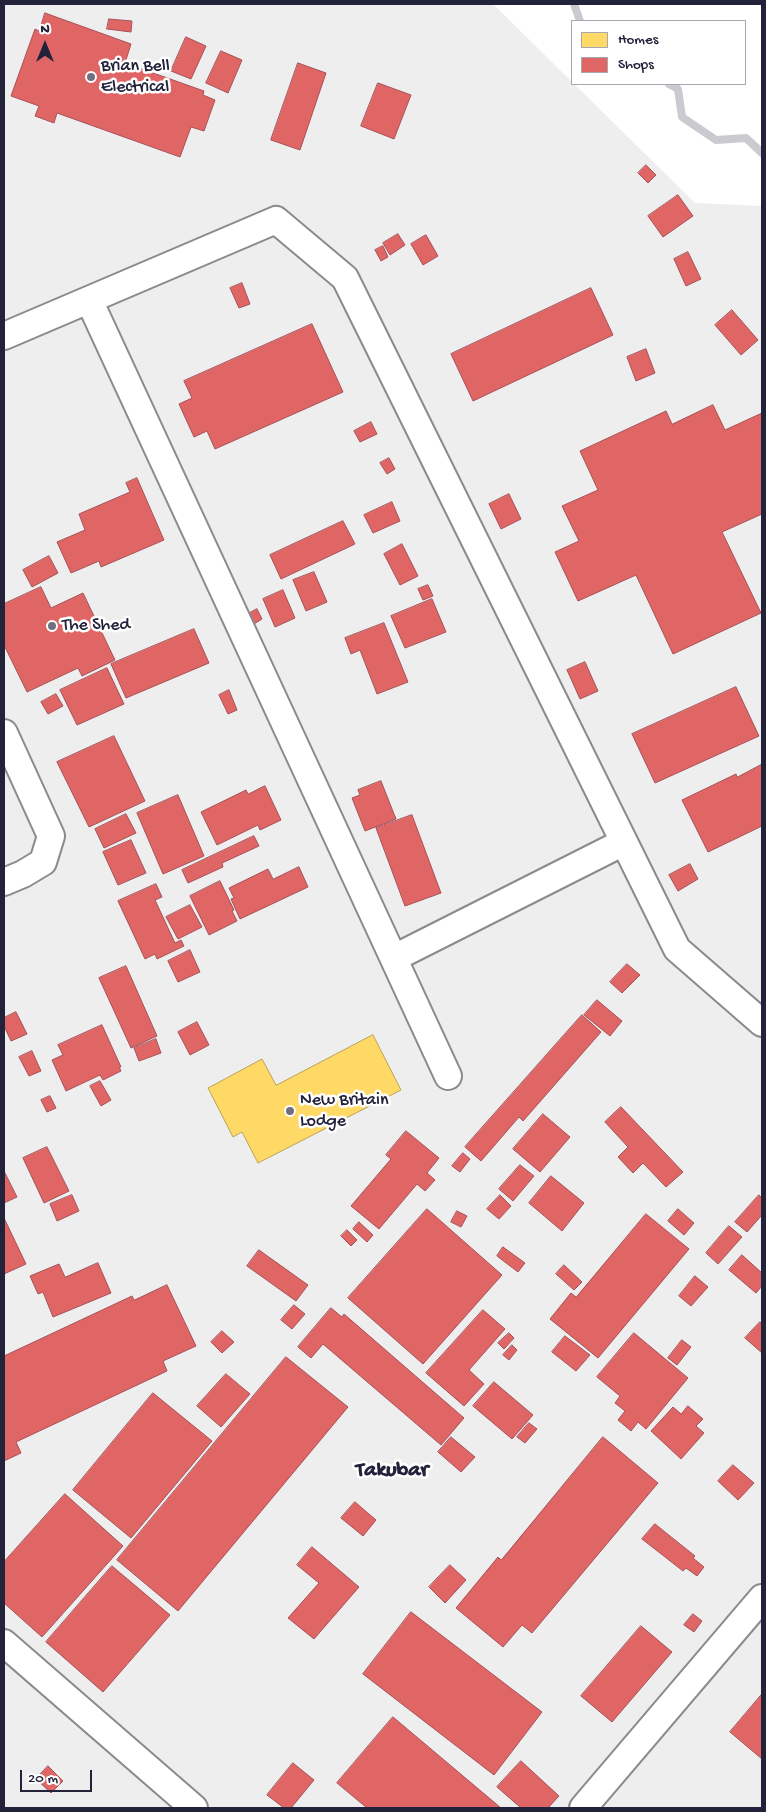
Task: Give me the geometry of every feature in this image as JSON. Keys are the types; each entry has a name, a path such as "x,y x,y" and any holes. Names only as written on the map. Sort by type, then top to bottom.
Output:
{"street":[{"path":"4,336 276,220 344,278 677,949 762,1023"},
{"path":"89,300 448,1076"},
{"path":"4,733 51,836 43,862 23,874 4,882"},
{"path":"394,958 624,842"},
{"path":"583,1808 762,1598"},
{"path":"4,1643 194,1808"}],"shaded area":[{"path":"4,4 493,4 571,81 571,85 575,85 695,203 762,206 762,1808 4,1808"}],"building: Homes":[{"name":"New Britain Lodge","path":"373,1035 401,1090 258,1163 242,1132 233,1137 208,1088 262,1059 276,1085"}],"building: Shops":[{"name":"Brian Bell Electrical","path":"45,13 131,44 125,63 204,91 203,95 215,100 204,131 191,127 180,157 57,113 54,123 35,116 39,106 11,96 35,29 39,31"},
{"path":"109,19 132,21 131,32 107,29"},
{"path":"186,37 206,46 191,79 171,71"},
{"path":"221,51 242,60 228,93 206,83"},
{"path":"298,63 326,73 300,150 271,140"},
{"path":"378,83 411,95 394,139 361,126"},
{"path":"646,165 656,175 648,183 638,173"},
{"path":"678,195 693,216 663,237 648,216"},
{"path":"398,234 405,245 390,255 383,243"},
{"path":"426,235 438,256 423,265 411,244"},
{"path":"383,246 388,257 381,261 375,250"},
{"path":"688,252 701,279 686,286 674,259"},
{"path":"242,283 250,304 239,308 230,288"},
{"path":"591,288 613,335 473,401 451,354"},
{"path":"732,310 758,340 741,355 715,325"},
{"path":"312,324 343,392 215,449 207,431 194,437 179,404 192,398 184,381"},
{"path":"646,349 655,373 636,381 627,357"},
{"path":"713,405 725,430 762,413 762,514 722,532 761,613 673,654 636,575 578,601 555,552 579,541 562,506 598,490 580,451 666,411 672,424"},
{"path":"371,422 377,434 360,442 354,431"},
{"path":"389,458 395,469 387,474 380,463"},
{"path":"137,478 164,540 101,567 99,561 71,573 57,542 85,530 79,514 130,492 126,483"},
{"path":"509,494 521,519 501,529 489,504"},
{"path":"392,502 400,521 373,533 364,515"},
{"path":"343,521 355,544 281,579 270,555"},
{"path":"402,544 418,576 400,585 384,554"},
{"path":"49,556 58,573 32,587 23,570"},
{"path":"314,572 327,602 306,611 293,580"},
{"path":"428,585 433,596 423,600 418,589"},
{"name":"The Shed","path":"41,587 51,608 83,593 115,660 82,676 78,668 27,692 4,645 4,604"},
{"path":"283,590 295,618 275,627 263,599"},
{"path":"432,599 446,632 405,648 391,616"},
{"path":"257,609 262,619 254,624 248,614"},
{"path":"384,623 408,682 377,694 360,650 351,654 345,638"},
{"path":"194,629 209,663 126,698 111,664"},
{"path":"585,662 598,691 580,699 567,670"},
{"path":"107,668 124,704 77,725 60,690"},
{"path":"736,687 759,736 655,783 632,734"},
{"path":"229,690 237,710 228,714 219,695"},
{"path":"56,694 63,706 48,714 41,702"},
{"path":"114,736 145,801 89,827 57,762"},
{"path":"761,765 762,826 708,852 682,800 736,774 737,777"},
{"path":"381,781 396,819 365,831 352,798 360,795 358,790"},
{"path":"265,786 281,820 260,830 258,825 217,845 201,812 246,790 248,794"},
{"path":"178,795 204,856 163,874 137,813"},
{"path":"126,814 136,833 104,848 95,829"},
{"path":"412,815 441,893 405,906 376,828"},
{"path":"254,836 259,846 222,863 223,867 188,883 182,870"},
{"path":"131,840 146,873 118,885 103,852"},
{"path":"690,864 698,879 678,891 669,875"},
{"path":"299,867 308,887 240,919 231,899 234,898 229,888 268,869 273,879"},
{"path":"220,881 234,910 232,911 237,921 209,935 190,896"},
{"path":"156,884 162,897 155,900 175,943 181,940 184,946 157,959 155,954 145,959 118,901"},
{"path":"190,905 202,927 178,939 166,917"},
{"path":"190,950 200,972 178,982 168,961"},
{"path":"627,964 640,975 622,993 610,982"},
{"path":"126,966 157,1036 131,1048 99,978"},
{"path":"597,1000 622,1021 610,1036 584,1015"},
{"path":"16,1012 27,1034 11,1041 4,1026 4,1018"},
{"path":"582,1015 601,1032 523,1121 519,1117 481,1161 465,1147"},
{"path":"197,1022 209,1045 190,1055 178,1032"},
{"path":"102,1025 121,1067 119,1067 121,1071 103,1080 100,1075 66,1091 52,1060 63,1055 58,1045"},
{"path":"156,1039 161,1053 139,1061 134,1048"},
{"path":"32,1051 41,1071 29,1076 19,1057"},
{"path":"100,1081 111,1100 101,1106 90,1086"},
{"path":"50,1096 56,1108 47,1112 41,1100"},
{"path":"621,1107 683,1172 666,1187 643,1163 633,1173 618,1157 628,1147 605,1122"},
{"path":"543,1114 570,1137 540,1172 513,1149"},
{"path":"406,1131 439,1158 427,1173 435,1180 425,1191 417,1184 379,1229 351,1206 391,1159 386,1155"},
{"path":"47,1147 69,1191 44,1203 23,1158"},
{"path":"463,1153 470,1159 460,1172 452,1166"},
{"path":"520,1165 534,1176 513,1201 499,1189"},
{"path":"4,1174 17,1197 4,1203"},
{"path":"551,1176 584,1203 562,1231 529,1203"},
{"path":"72,1195 79,1211 57,1221 50,1204"},
{"path":"500,1195 511,1206 499,1219 487,1209"},
{"path":"759,1195 762,1198 762,1215 747,1232 735,1222"},
{"path":"427,1209 502,1275 423,1364 348,1298"},
{"path":"678,1209 694,1223 684,1235 668,1221"},
{"path":"457,1211 467,1216 461,1227 451,1222"},
{"path":"646,1214 689,1249 598,1358 550,1319 571,1293 576,1297"},
{"path":"4,1218 26,1264 4,1274"},
{"path":"359,1222 373,1235 367,1242 353,1229"},
{"path":"729,1226 742,1237 718,1264 706,1253"},
{"path":"347,1230 357,1240 351,1246 341,1236"},
{"path":"503,1247 525,1263 518,1272 497,1256"},
{"path":"259,1250 308,1285 296,1301 247,1266"},
{"path":"742,1255 762,1273 762,1286 756,1293 729,1270"},
{"path":"98,1263 111,1293 53,1317 43,1292 38,1294 30,1276 59,1264 65,1277"},
{"path":"564,1265 582,1282 574,1290 556,1274"},
{"path":"695,1276 708,1287 691,1306 679,1296"},
{"path":"167,1285 196,1346 163,1361 167,1371 16,1442 21,1453 4,1461 4,1356 132,1296 134,1300"},
{"path":"294,1305 305,1314 292,1329 281,1320"},
{"path":"331,1308 342,1317 344,1314 464,1418 441,1445 323,1344 311,1358 298,1347"},
{"path":"483,1310 505,1329 469,1370 484,1384 464,1406 426,1373"},
{"path":"760,1322 762,1324 762,1353 745,1338"},
{"path":"222,1331 234,1342 222,1353 211,1342"},
{"path":"509,1333 514,1338 504,1349 498,1343"},
{"path":"634,1333 688,1378 646,1429 638,1422 631,1431 618,1420 625,1411 615,1403 620,1396 597,1377"},
{"path":"565,1336 590,1355 576,1371 552,1352"},
{"path":"682,1340 691,1347 677,1365 668,1358"},
{"path":"512,1345 517,1350 509,1360 503,1355"},
{"path":"286,1357 348,1407 178,1611 117,1560"},
{"path":"226,1374 250,1394 221,1427 197,1406"},
{"path":"494,1382 533,1415 512,1439 473,1406"},
{"path":"153,1393 212,1441 131,1538 73,1490"},
{"path":"688,1406 703,1419 696,1426 704,1433 681,1459 651,1431 673,1407 681,1414"},
{"path":"529,1423 537,1429 525,1443 517,1437"},
{"path":"451,1437 475,1457 461,1472 438,1452"},
{"path":"603,1437 658,1483 532,1633 522,1625 503,1647 456,1608 498,1557 501,1560"},
{"path":"733,1465 754,1483 738,1500 718,1481"},
{"path":"65,1494 123,1546 42,1637 4,1603 4,1562"},
{"path":"355,1502 376,1520 363,1536 341,1518"},
{"path":"655,1524 695,1556 693,1558 704,1567 697,1576 686,1568 683,1571 642,1539"},
{"path":"312,1547 359,1587 314,1639 288,1618 319,1583 297,1565"},
{"path":"450,1565 466,1580 445,1603 429,1587"},
{"path":"112,1566 170,1615 103,1692 46,1642"},
{"path":"411,1612 542,1712 494,1775 363,1674"},
{"path":"693,1614 702,1621 694,1632 684,1625"},
{"path":"641,1626 672,1652 612,1722 581,1696"},
{"path":"762,1694 762,1759 730,1732"},
{"path":"393,1717 501,1808 367,1808 337,1783"},
{"path":"521,1761 559,1796 548,1808 521,1808 497,1787"},
{"path":"293,1763 314,1780 291,1808 284,1808 267,1795"},
{"path":"48,1766 63,1781 51,1793 36,1779"}],"waterway":[{"path":"574,4 580,20"},
{"path":"671,85 678,89 682,117 716,140 746,138 762,153"}],"place":[{"name":"Brian Bell Electrical","path":"91,77"},
{"name":"The Shed","path":"52,626"},
{"name":"New Britain Lodge","path":"290,1111"}],"district":[{"name":"Takubar","path":"392,1472"}]}
